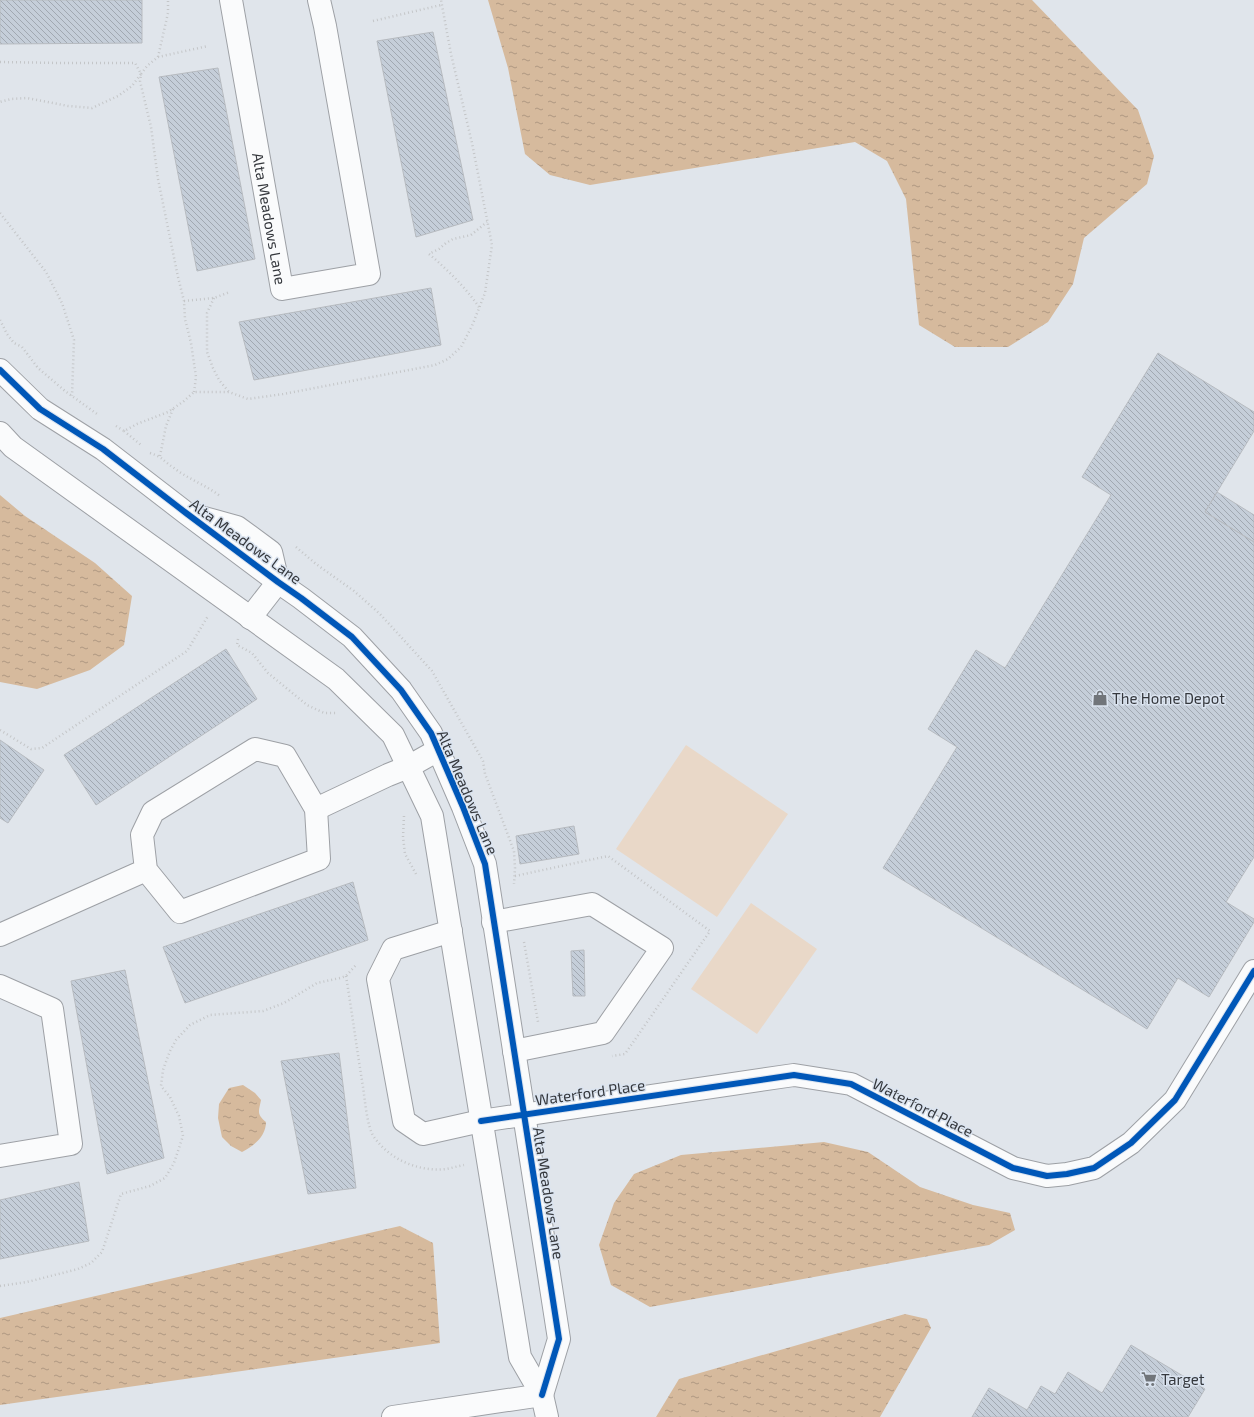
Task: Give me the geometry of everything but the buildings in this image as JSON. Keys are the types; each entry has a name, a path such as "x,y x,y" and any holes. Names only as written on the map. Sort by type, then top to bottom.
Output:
{"street":[{"name":"Alta Meadows Lane","path":"231,0 282,289 369,274 325,26 319,0"},
{"name":"Alta Meadows Lane","path":"0,370 40,409 103,449 186,513 237,527 271,552 278,582 352,637 401,690 431,733 463,807 485,864 559,1339 542,1395"},
{"path":"0,432 13,447 336,679 393,735 432,816 520,1357 542,1395 547,1417"},
{"path":"250,618 278,582"},
{"path":"255,749 285,756 316,809 319,859 180,912 146,870 142,835 153,812 255,749"},
{"name":"Alta Meadows Lane","path":"316,809 388,774 408,767 438,750"},
{"path":"0,935 146,870"},
{"path":"493,922 592,904 662,948 603,1033 514,1052"},
{"name":"Waterford Place","path":"451,931 393,949 378,979 404,1121 423,1134 481,1121 794,1075 851,1084 1013,1168 1047,1176 1067,1174 1094,1168 1131,1143 1175,1100 1254,971"},
{"path":"0,986 52,1009 71,1144 0,1156"},
{"path":"393,1417 542,1395"}],"path":[{"path":"158,57 168,13 168,0"},
{"path":"373,21 441,5"},
{"path":"0,102 11,99 27,98 68,106 92,108 118,96 132,86 147,66 158,57 208,46"},
{"path":"0,62 60,64 135,63 141,74 140,81 150,127 158,179 184,301 185,319 191,343 196,377 194,392"},
{"path":"0,213 46,272 62,303 74,340 72,396"},
{"path":"479,307 446,268 429,254 453,239 471,235 488,221"},
{"path":"184,301 214,298 230,292"},
{"path":"214,298 207,313 207,352 212,368 219,380 229,392"},
{"path":"160,456 166,426 173,409"},
{"path":"0,730 31,749 42,748 188,651 211,612"},
{"path":"515,876 608,856 710,931 625,1054 610,1056"},
{"path":"535,1006 542,1046"}],"shaded area":[{"path":"686,745 788,814 717,917 616,849"},
{"path":"751,903 817,949 757,1034 691,989"}],"water":[{"path":"488,0 1032,0 1138,110 1154,156 1147,184 1084,238 1073,284 1048,322 1008,347 955,347 919,325 906,199 887,161 855,142 590,185 550,175 525,154 508,68"},
{"path":"0,495 25,516 95,563 132,596 124,645 90,670 37,689 0,682"},
{"path":"243,1085 255,1093 261,1100 259,1114 266,1122 262,1136 251,1147 242,1152 231,1146 222,1137 218,1118 219,1104 229,1088"},
{"path":"824,1142 868,1152 920,1187 973,1205 1010,1213 1015,1230 989,1245 650,1307 611,1285 599,1245 614,1203 634,1174 681,1155"},
{"path":"400,1226 433,1243 440,1343 0,1405 0,1318"},
{"path":"905,1314 927,1319 931,1328 880,1417 656,1417 679,1379"}],"cycle path":[{"path":"0,370 40,409 103,449 352,637 401,690 431,733 463,807 485,864 559,1339 542,1395"},
{"path":"481,1121 794,1075 851,1084 1013,1168 1047,1176 1067,1174 1094,1168 1131,1143 1175,1100 1254,971"}],"place":[{"name":"The Home Depot","path":"1100,698"},
{"name":"Target","path":"1149,1379"}]}
